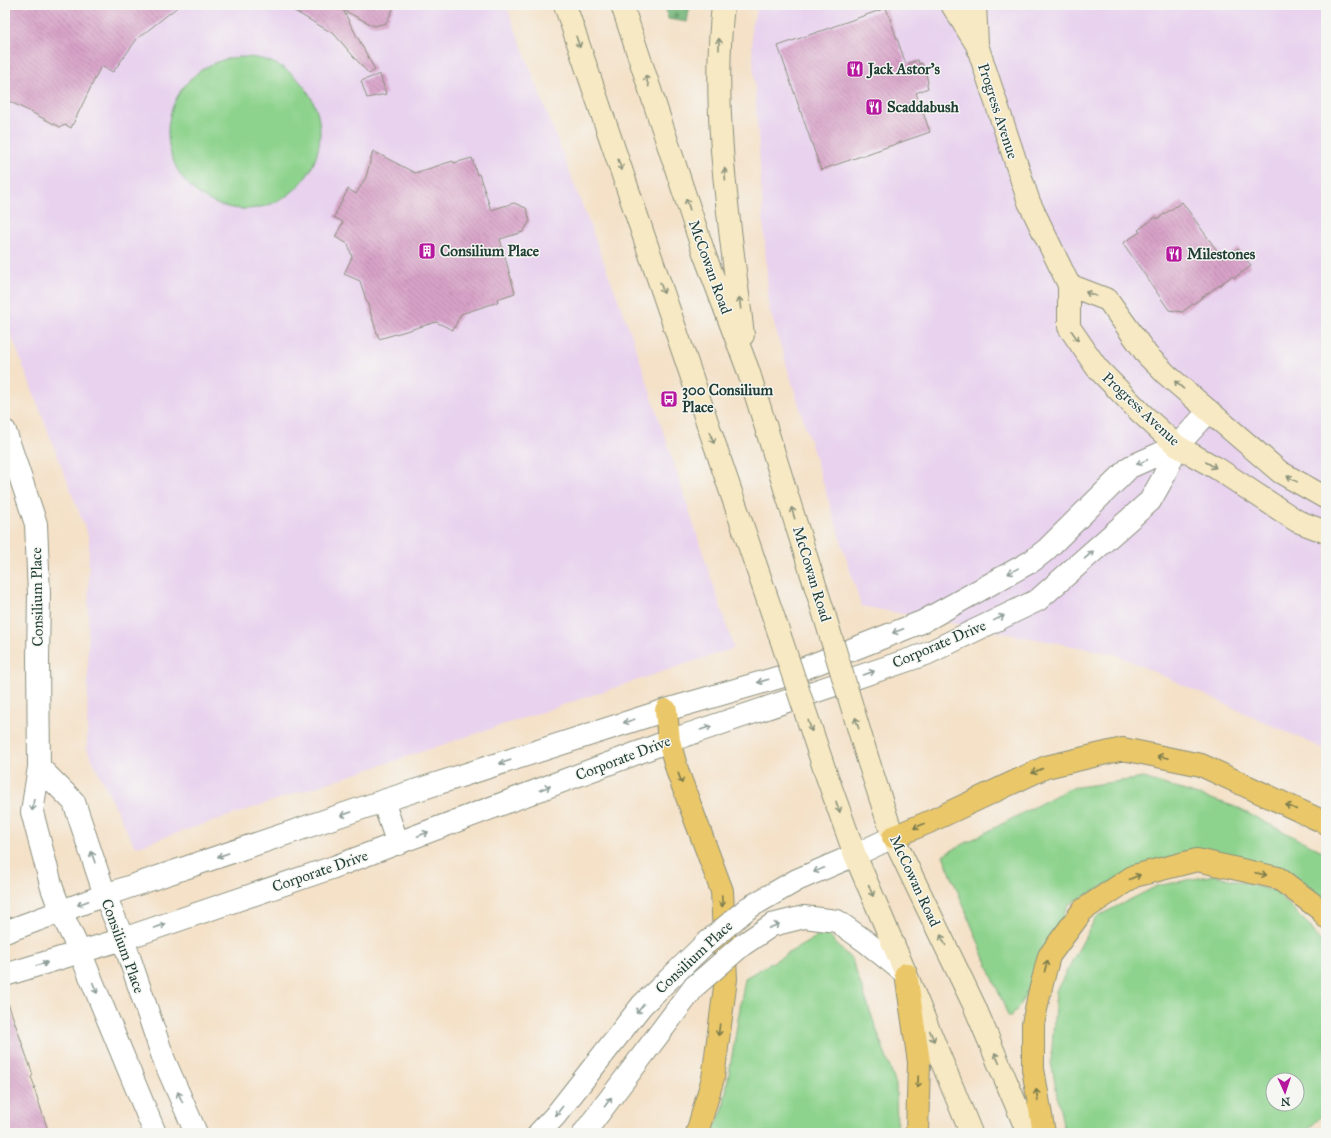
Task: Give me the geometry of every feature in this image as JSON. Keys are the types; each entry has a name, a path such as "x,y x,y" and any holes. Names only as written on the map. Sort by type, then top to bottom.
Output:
{"highway":[{"path":"666,710 669,741 678,773 722,890 726,979 713,1078 697,1133"},
{"path":"893,838 1046,767 1123,749 1201,765 1326,823"},
{"path":"1044,1133 1033,1069 1033,1024 1038,995 1049,956 1082,910 1134,876 1197,860 1278,878 1321,910 1326,917"},
{"path":"906,974 919,1062 917,1133"}],"main road":[{"path":"566,5 825,771 855,855 906,974 971,1133"},
{"name":"McCowan Road","path":"622,5 704,253 748,370 893,838 974,1005 1028,1133"},
{"path":"723,5 719,37 720,113 726,197 748,370"},
{"name":"Progress Avenue","path":"952,5 977,45 1029,202 1069,285 1069,327 1097,368 1140,412 1177,446 1218,469 1297,521 1326,532"},
{"name":"Progress Avenue","path":"975,5 977,45"},
{"path":"1069,285 1108,300 1147,355 1280,472 1326,498"}],"street":[{"name":"Corporate Drive","path":"5,976 123,939 398,844 669,741 926,654 1038,600 1150,501 1163,478 1177,446 1209,411"},
{"name":"Consilium Place","path":"5,431 36,524 39,594 39,767 32,812 52,888 61,912 80,952 155,1133"},
{"name":"Corporate Drive","path":"5,932 105,895 383,801 666,710 787,674 922,622 1032,561 1046,550 1130,467 1177,446"},
{"name":"Consilium Place","path":"39,767 74,802 105,895 123,939 164,1060 196,1133"},
{"path":"383,801 398,844"},
{"name":"Consilium Place","path":"539,1133 555,1116 642,1005 704,945 748,908 796,880 893,838"},
{"name":"Consilium Place","path":"584,1133 695,986 741,946 772,925 804,917 837,921 866,941 906,974"}],"shaded area":[{"path":"5,5 506,5 632,336 734,648 135,847 87,749 89,538 9,329 5,307"},
{"path":"759,5 1326,5 1326,750 1115,654 861,606 769,308 751,26"}],"green space":[{"path":"665,5 690,5 687,22 668,19"},
{"path":"237,57 251,57 266,60 280,66 298,79 311,97 317,111 320,133 317,155 311,169 298,187 280,200 266,206 251,209 237,209 222,206 208,200 196,192 185,181 177,169 171,155 168,140 168,126 171,111 177,97 185,85 196,74 208,66 222,60"},
{"path":"1144,778 1233,806 1326,853 1326,909 1291,873 1213,851 1143,866 1069,904 1020,1006 1009,1018 943,855 1070,788"},
{"path":"1214,875 1275,891 1310,926 1326,950 1326,1112 1304,1133 1066,1133 1063,1125 1051,1062 1056,991 1096,917 1157,886"},
{"path":"825,932 852,960 896,1085 897,1133 712,1133 723,1109 745,978"}],"building":[{"path":"5,5 180,5 137,39 113,72 101,66 71,128 66,125 60,127 5,99"},
{"path":"284,5 395,5 386,23 374,26 343,10 375,70 369,74 334,34"},
{"path":"886,8 906,64 918,60 919,64 922,63 926,73 928,88 916,93 930,132 821,170 778,46"},
{"path":"380,74 386,94 367,98 361,81"},
{"name":"Consilium Place","path":"373,151 415,173 453,161 454,163 472,158 491,210 514,203 526,208 530,221 523,232 500,239 515,293 497,299 498,302 461,314 453,330 436,322 379,339 360,281 344,274 352,257 348,244 335,237 343,222 334,217 348,189 356,194 366,177"},
{"name":"Milestones","path":"1182,202 1223,259 1238,248 1251,266 1234,278 1232,276 1182,312 1169,310 1123,243 1140,232 1138,230 1156,217 1157,219"},
{"path":"8,1003 33,1075 31,1077 35,1087 34,1088 49,1133 5,1133 5,1004"}],"place":[{"name":"Jack Astor's","path":"855,69"},
{"name":"Scaddabush","path":"874,107"},
{"name":"Consilium Place","path":"427,251"},
{"name":"Milestones","path":"1174,254"},
{"name":"300 Consilium Place","path":"669,399"}]}
